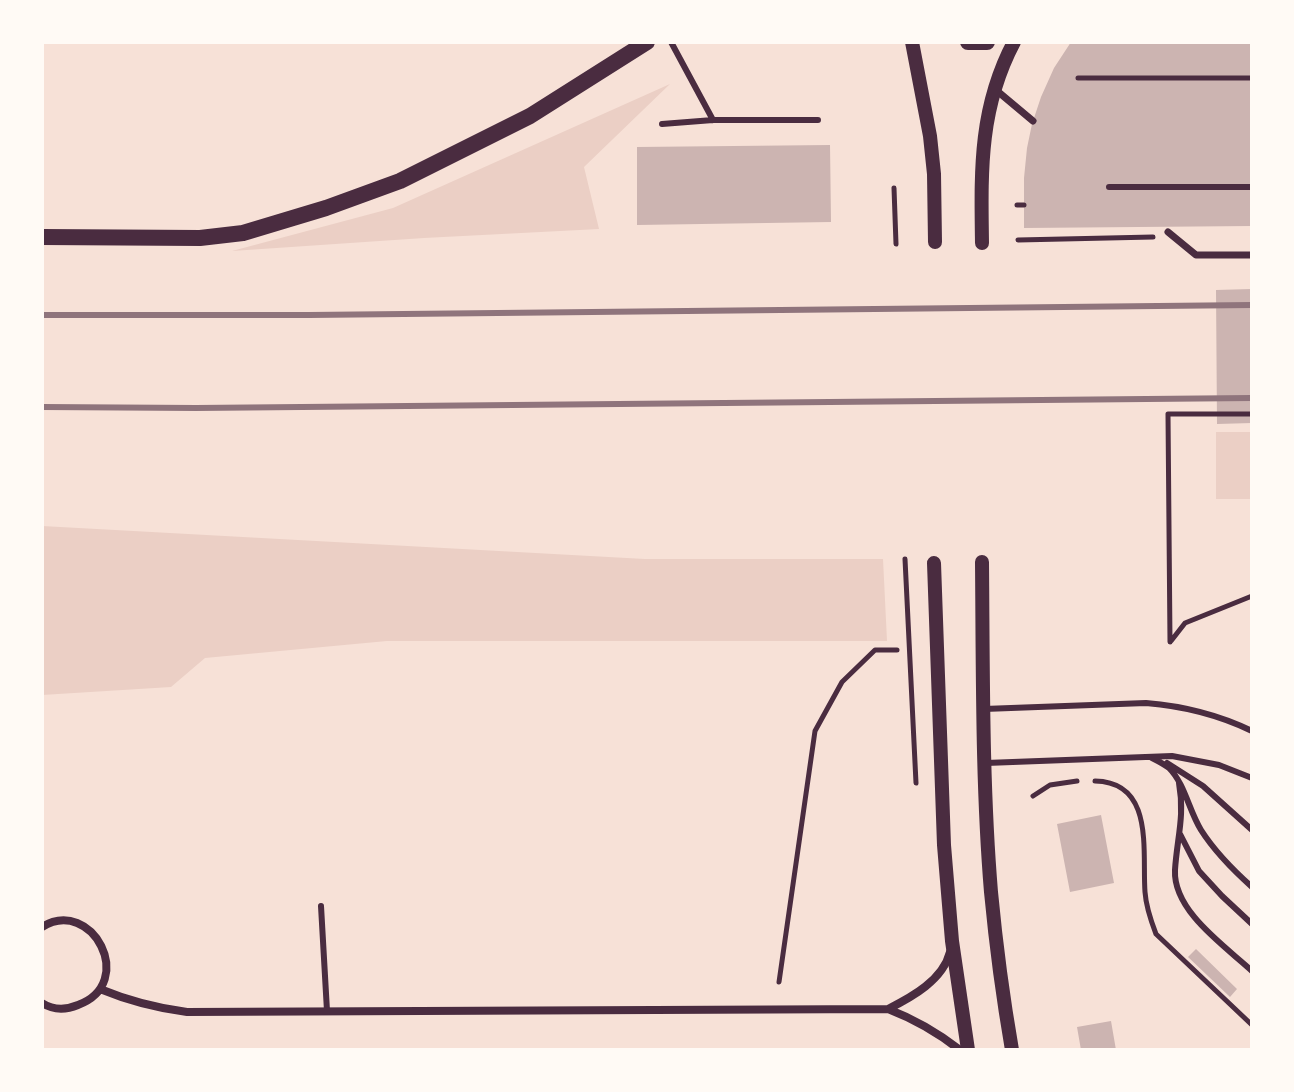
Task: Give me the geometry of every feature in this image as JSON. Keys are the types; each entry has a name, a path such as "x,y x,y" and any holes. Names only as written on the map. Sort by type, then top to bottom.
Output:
{"main road":[{"path":"42,237 200,238 243,233 326,208 400,181 530,116 647,42"},
{"path":"968,42 987,42"}],"street":[{"path":"912,42 930,136 935,242"},
{"path":"982,243 982,152 986,120 994,89 1014,42"},
{"path":"994,89 1033,121"},
{"path":"1171,234 1196,255 1252,255"},
{"path":"982,562 992,904 1012,1050"},
{"path":"934,563 940,765 952,941 968,1050"},
{"path":"42,927 64,921 83,925 97,937 106,953 107,971 100,989 87,1002 68,1009 42,1003"},
{"path":"888,1009 909,999 932,980 949,958 952,941"},
{"path":"100,989 157,1008 187,1012 888,1009 934,1030 960,1050"}],"lane":[{"path":"671,42 713,120"},
{"path":"662,124 713,120 818,120"},
{"path":"1109,187 1252,187"},
{"path":"984,709 1164,704 1196,711 1252,731"},
{"path":"986,763 1172,756 1219,765 1252,778"},
{"path":"1152,758 1168,767 1203,834 1220,857 1252,887"},
{"path":"1152,758 1187,774 1252,830"},
{"path":"1179,783 1183,802 1175,873 1178,890 1199,921 1252,971"},
{"path":"1180,834 1199,871 1252,924"},
{"path":"321,906 327,1011"}],"path":[{"path":"1078,78 1252,78"},
{"path":"894,188 896,244"},
{"path":"1018,240 1171,234"},
{"path":"1252,414 1168,414 1170,642 1185,623 1252,596"},
{"path":"905,559 908,648"},
{"path":"779,982 815,731 842,682 875,650 897,650"},
{"path":"1033,796 1050,785 1100,781 1113,784 1135,802 1144,831 1145,896 1156,934 1252,1025"}],"shaded area":[{"path":"670,84 584,167 599,229 232,251 393,208"},
{"path":"1216,432 1252,432 1252,499 1216,499"},
{"path":"42,526 645,559 883,559 887,641 387,641 205,658 171,687 42,695"}],"building":[{"path":"1071,42 1252,42 1252,226 1024,228 1024,178 1032,124 1054,68"},
{"path":"830,145 831,222 637,225 637,147"},
{"path":"1252,289 1252,423 1217,424 1216,290"},
{"path":"1101,815 1114,883 1070,892 1057,824"},
{"path":"1196,949 1237,989 1230,997 1188,957"},
{"path":"1111,1021 1116,1050 1081,1050 1077,1027"}],"railway":[{"path":"42,315 1252,305"},
{"path":"42,407 1252,398"}]}
